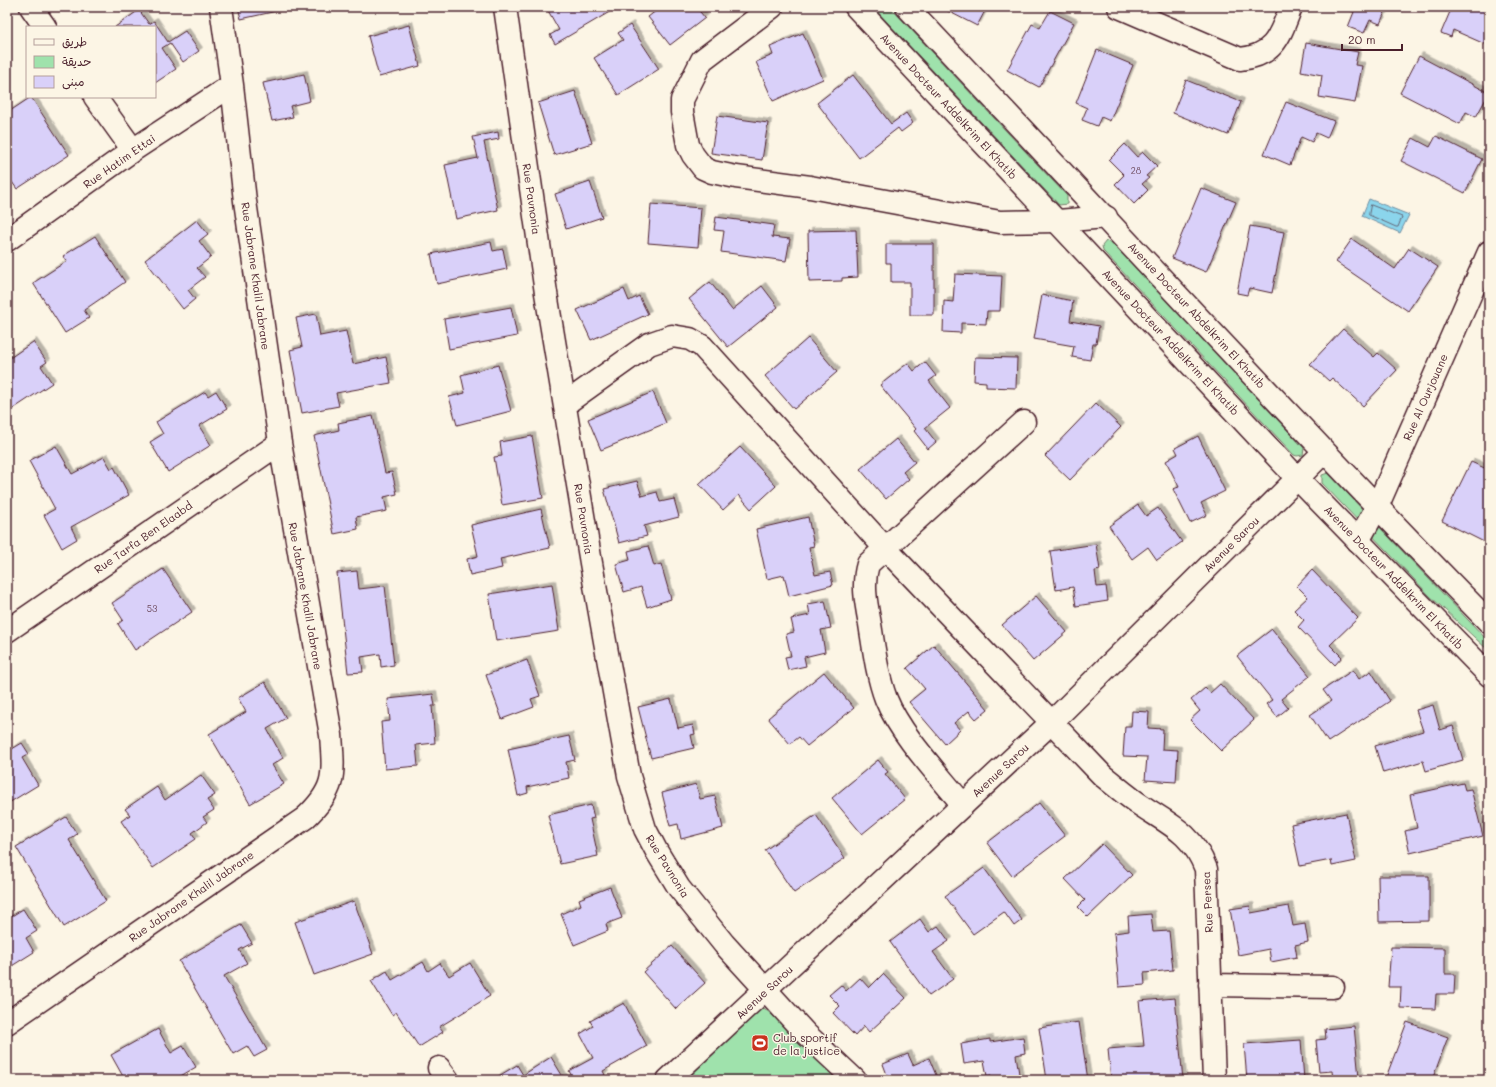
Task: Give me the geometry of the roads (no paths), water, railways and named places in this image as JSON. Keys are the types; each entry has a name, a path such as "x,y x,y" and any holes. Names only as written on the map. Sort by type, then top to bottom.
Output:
{"street":[{"path":"31,7 44,26"},
{"name":"Rue Jabrane Khalil Jabrane","path":"7,1022 305,818 317,807 330,788 333,764 331,735 280,443 245,201 232,85 220,7"},
{"name":"Rue Pavnonia","path":"505,7 546,293 627,761 645,829 657,852 679,888 764,991"},
{"path":"772,7 702,60 682,100 682,112 688,144 693,155 703,168 712,172 736,177 810,187 1000,222 1058,221 1106,217"},
{"name":"Avenue Docteur Addelkrim El Khatib","path":"856,7 1297,478 1489,674"},
{"name":"Avenue Docteur Abdelkrim El Khatib","path":"907,7 1106,217 1324,452 1489,622"},
{"path":"1118,7 1240,59 1256,56 1264,52 1278,40 1291,7"},
{"name":"Rue Hatim Ettai","path":"7,240 133,150 232,85"},
{"path":"96,98 133,150"},
{"name":"Rue Al Ourjouane","path":"1358,541 1377,507 1489,252"},
{"name":"Rue Persea","path":"565,404 649,344 672,336 690,339 702,346 885,548 1103,776 1131,799 1180,829 1198,851 1206,869 1214,1080"},
{"path":"963,805 901,726 892,711 882,685 872,641 864,586 868,564 1024,422"},
{"name":"Rue Tarfa Ben Elaabd","path":"7,631 280,443"},
{"name":"Avenue Sarou","path":"668,1080 1052,722 1324,452"},
{"path":"1210,985 1333,987"},
{"path":"764,991 805,1033 855,1080"}],"water":[{"path":"1369,199 1409,215 1400,233 1362,216"}],"place":[{"name":"Club sportif de la justice","path":"760,1043"}]}
